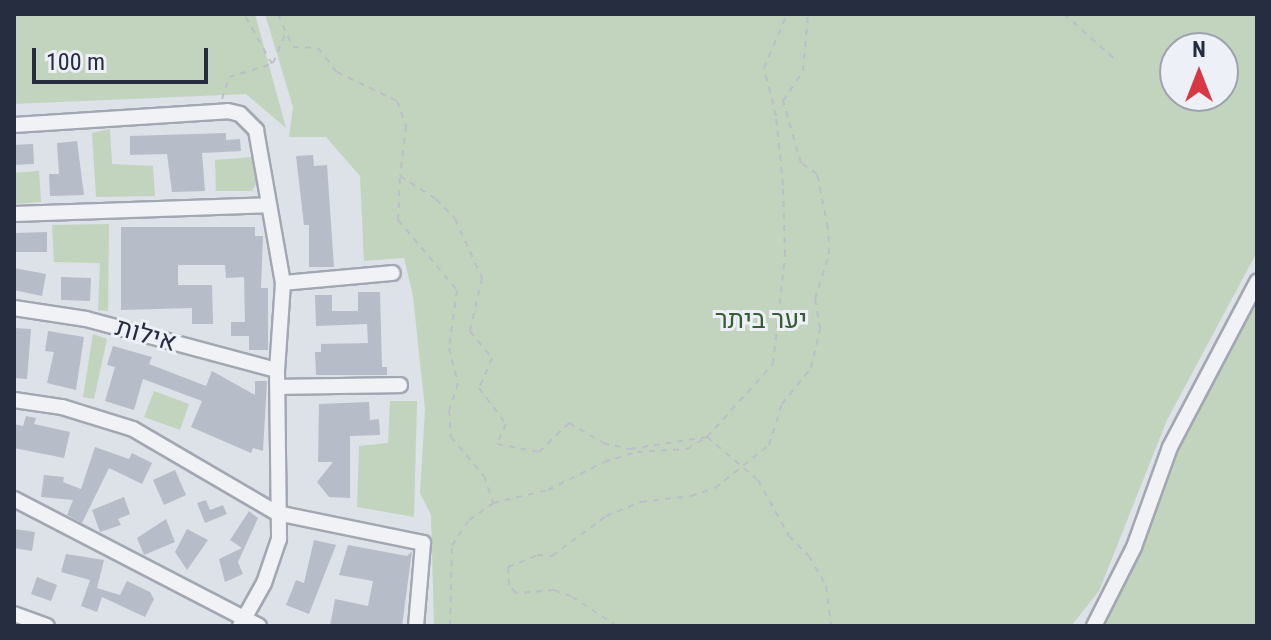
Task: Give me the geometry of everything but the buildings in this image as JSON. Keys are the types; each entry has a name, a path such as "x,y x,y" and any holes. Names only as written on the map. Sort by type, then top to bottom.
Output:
{"street":[{"path":"14,125 228,111 240,114 256,130 283,283 277,370 279,539 243,621"},
{"path":"14,214 268,205"},
{"path":"283,283 393,273"},
{"path":"1094,626 1134,547 1170,447 1257,282"},
{"name":"אילות","path":"14,308 86,319 277,370"},
{"path":"278,387 400,385"},
{"path":"14,400 62,407 133,429 277,513 405,536 423,543 416,626"},
{"path":"14,499 123,559 243,621 259,626"},
{"path":"14,614 47,626"}],"path":[{"path":"244,14 272,64"},
{"path":"278,14 293,47 318,48 337,72 397,101 406,126 398,220 457,290 449,348 458,383 449,410 451,437 484,476 493,503"},
{"path":"450,626 452,546 469,520 493,503 548,490 626,456 687,449 707,437 765,376 775,353 785,255 783,185 776,116 764,68 787,14"},
{"path":"617,626 554,590 516,593 509,585 508,567 537,555 552,556 606,516 641,502 691,496 715,488 769,445 782,404 811,368 820,329 815,299 829,254 828,228 817,174 801,163 783,101 803,71 808,14"},
{"path":"1064,14 1117,61"},
{"path":"272,64 286,31"},
{"path":"228,111 220,96 229,77 272,64"},
{"path":"400,176 436,199 455,219 482,278 470,331 492,358 479,388 506,424 497,444 539,452 569,423 593,438 630,449 707,437 758,480 789,536 826,586 831,626"}],"green space":[{"path":"14,14 255,14 286,128 246,94 14,104"},
{"name":"יער ביתר","path":"265,14 1257,14 1257,252 1167,420 1099,591 1071,626 434,626 431,515 420,493 425,409 413,296 404,258 364,261 360,176 326,137 289,137 293,107"},
{"path":"110,129 112,164 153,166 155,196 96,197 92,133"},
{"path":"255,157 257,182 252,191 216,191 215,160"},
{"path":"39,171 41,202 14,204 14,173"},
{"path":"109,224 108,311 98,310 100,263 54,262 52,225"},
{"path":"1257,291 1257,626 1098,626 1184,424"},
{"path":"93,334 107,339 94,399 83,397"},
{"path":"154,391 189,404 180,430 144,417"},
{"path":"390,401 417,401 414,517 357,507 359,446 388,443"}]}
